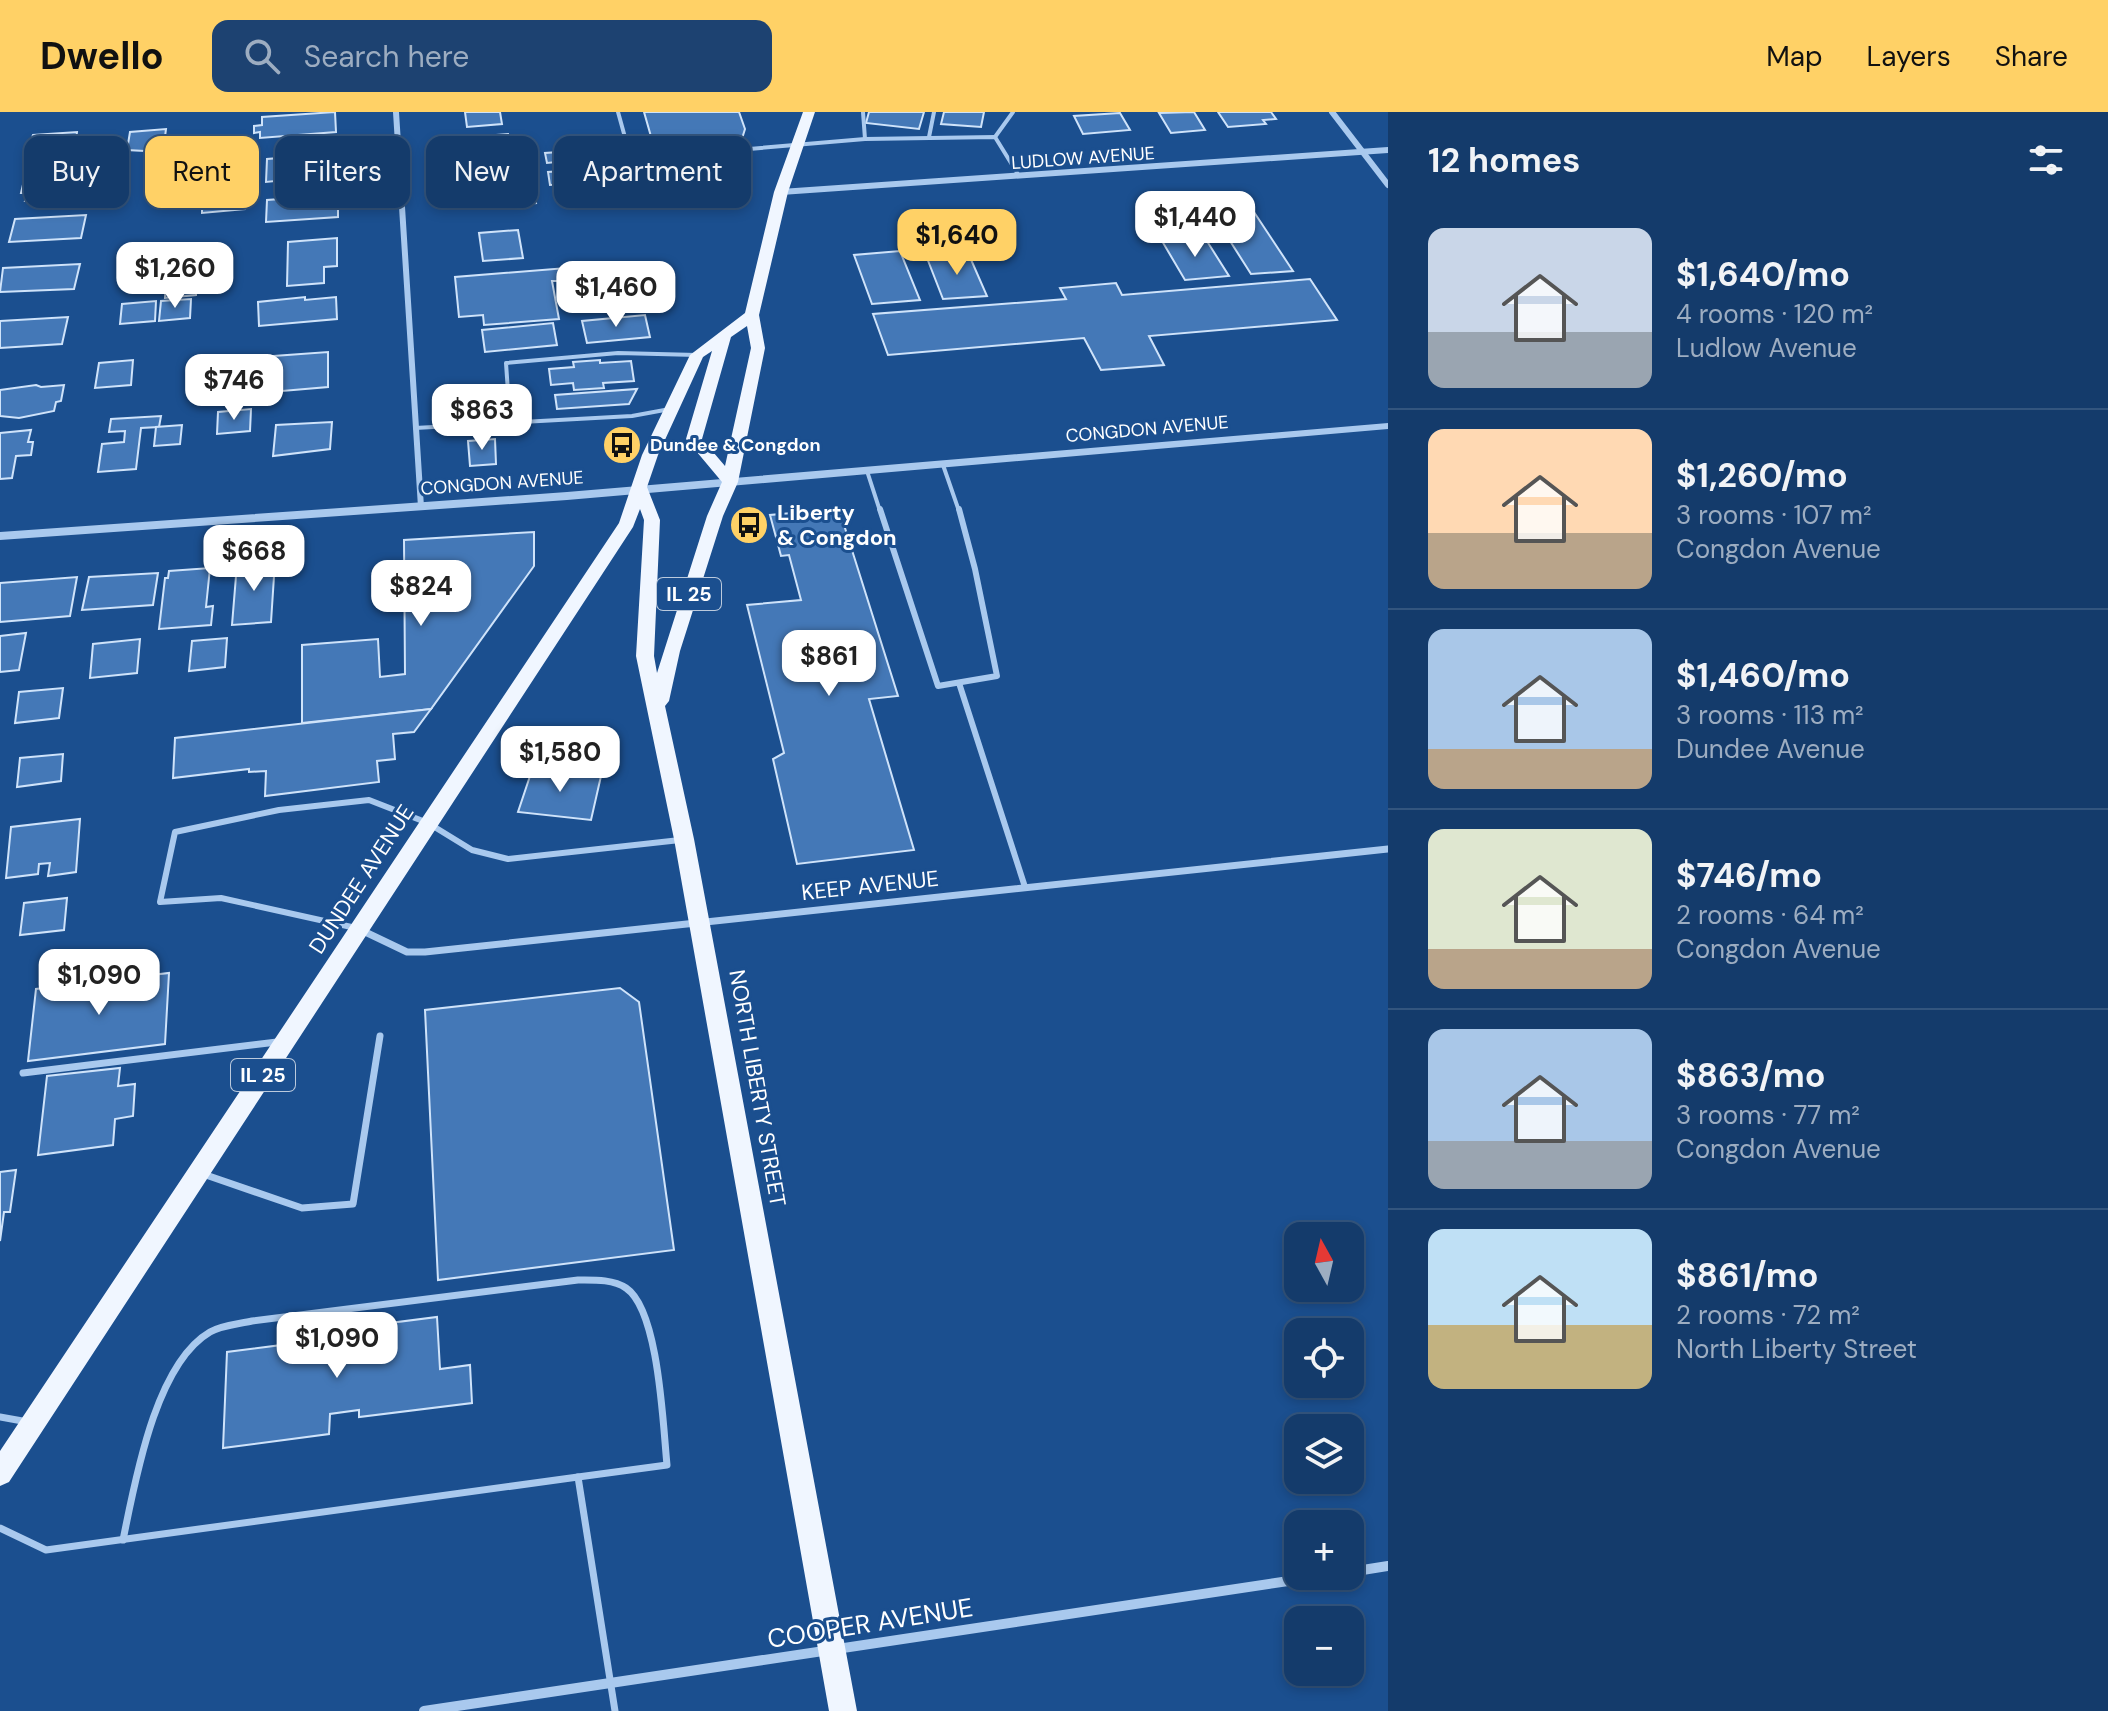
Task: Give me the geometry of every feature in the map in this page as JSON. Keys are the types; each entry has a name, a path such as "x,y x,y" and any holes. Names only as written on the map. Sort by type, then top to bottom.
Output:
{"main road":[{"name":"IL 25","path":"730,482 758,348 752,315 781,192 809,112"},
{"name":"DUNDEE AVENUE","path":"0,1473 627,523 641,490 650,455 697,355 752,315"},
{"path":"724,335 694,439 730,482"},
{"name":"NORTH LIBERTY STREET","path":"730,482 715,516 671,651 658,709 843,1711"},
{"path":"641,490 652,520 645,656 658,709"}],"street":[{"path":"396,112 421,507"},
{"path":"1332,112 1388,185"},
{"name":"LUDLOW AVENUE","path":"781,192 1388,150"},
{"name":"CONGDON AVENUE","path":"0,536 641,490 1388,426"},
{"name":"KEEP AVENUE","path":"361,930 407,952 425,952 1388,849"},
{"path":"1364,1570 1388,1566"},
{"name":"COOPER AVENUE","path":"424,1711 1284,1582"}],"lane":[{"path":"618,112 631,159 865,139 995,137"},
{"path":"863,112 865,139"},
{"path":"929,137 934,112"},
{"path":"995,137 1013,112"},
{"path":"995,137 1019,176"},
{"path":"510,421 506,363 618,353 697,355"},
{"path":"415,428 632,416 670,409"},
{"path":"867,471 938,686 997,676 982,593 955,495 943,465"},
{"path":"959,683 1025,887"},
{"path":"361,930 221,898 160,902 175,832 279,810 369,800 428,823 472,850 508,859 684,839"},
{"path":"199,1173 302,1208 353,1204 380,1036"},
{"path":"23,1073 285,1041"},
{"path":"0,1528 46,1550 123,1540 667,1465 647,1314 628,1288 604,1281 578,1280 252,1321 208,1333 180,1362 147,1437 123,1540"},
{"path":"0,1417 33,1423"},
{"path":"578,1477 615,1711"}],"building":[{"path":"335,112 336,132 260,138 260,132 254,133 254,126 262,125 262,117"},
{"path":"465,112 500,112 502,124 467,127"},
{"path":"644,112 739,112 745,129 743,136 651,136"},
{"path":"869,112 924,112 919,129 866,123"},
{"path":"944,112 984,112 981,127 941,124"},
{"path":"1194,112 1205,130 1171,133 1159,113"},
{"path":"1218,112 1271,112 1276,119 1263,120 1266,124 1228,127"},
{"path":"1120,113 1130,130 1083,134 1074,116"},
{"path":"166,129 165,136 145,136 145,151 129,150 130,132"},
{"path":"77,132 77,136 33,135"},
{"path":"554,152 554,162 547,163 545,153"},
{"path":"275,158 275,181 266,182 267,159"},
{"path":"548,172 554,172 554,185 550,185"},
{"path":"1244,197 1293,271 1251,274 1204,200"},
{"path":"275,199 275,208 338,208 338,217 266,222 267,200"},
{"path":"1182,203 1200,232 1159,235 1142,206"},
{"path":"202,208 245,208 245,209 202,213"},
{"path":"86,215 81,238 9,242 15,219"},
{"path":"953,219 967,250 924,253 911,223"},
{"path":"518,230 523,258 483,261 479,233"},
{"path":"337,238 337,266 324,267 324,283 287,286 288,242"},
{"path":"1205,238 1229,276 1185,280 1162,241"},
{"path":"900,251 920,300 872,304 854,255"},
{"path":"969,255 987,296 943,299 927,258"},
{"path":"641,262 646,285 564,291 562,281 552,281 559,319 484,325 483,315 459,317 455,277"},
{"path":"80,264 74,289 0,292 3,268"},
{"path":"197,277 196,295 165,298 166,279"},
{"path":"1310,279 1337,320 1149,336 1164,365 1101,370 1084,338 888,355 873,314 1066,299 1060,288 1116,283 1122,295"},
{"path":"305,297 305,300 336,297 337,319 259,326 258,302"},
{"path":"191,299 190,318 159,321 161,301"},
{"path":"156,301 155,321 120,324 122,304"},
{"path":"645,315 650,337 587,343 582,321"},
{"path":"68,317 62,344 0,348 0,321"},
{"path":"553,323 557,345 485,352 482,330"},
{"path":"328,352 328,387 259,393 260,357"},
{"path":"133,360 131,385 95,388 99,363"},
{"path":"600,360 600,363 631,361 634,381 603,383 604,388 574,390 573,383 551,385 549,369 574,367 573,362"},
{"path":"64,385 61,401 56,402 54,411 19,418 0,416 0,390"},
{"path":"637,389 629,404 557,409 555,395"},
{"path":"251,409 250,431 217,434 218,412"},
{"path":"161,416 159,427 141,428 136,469 98,472 102,444 124,442 125,431 109,432 111,419"},
{"path":"332,422 330,449 273,456 276,425"},
{"path":"182,425 180,444 154,446 156,427"},
{"path":"31,430 28,442 33,442 31,455 16,456 12,478 0,479 0,433"},
{"path":"495,439 496,464 470,466 468,441"},
{"path":"839,509 898,696 869,699 914,850 797,864 773,759 784,753 747,605 801,600 789,555 781,556 770,515"},
{"path":"534,532 534,566 431,709 302,723 302,645 378,639 380,677 405,674 404,540"},
{"path":"275,561 271,622 232,625 237,564"},
{"path":"210,568 206,607 213,606 211,625 159,629 165,578 168,578 169,571"},
{"path":"158,573 153,605 82,610 89,577"},
{"path":"77,577 70,616 0,622 0,583"},
{"path":"26,633 19,670 0,672 0,636"},
{"path":"227,638 225,667 189,671 192,641"},
{"path":"140,639 137,673 90,678 93,644"},
{"path":"63,688 59,718 15,723 19,692"},
{"path":"431,709 414,732 393,734 395,759 377,761 379,782 265,796 266,771 249,772 249,769 173,778 175,738"},
{"path":"63,754 61,781 17,787 20,758"},
{"path":"533,767 601,776 591,820 518,812"},
{"path":"80,819 76,872 48,876 50,863 39,864 38,874 6,878 11,827"},
{"path":"67,898 64,930 20,935 24,903"},
{"path":"169,973 165,1044 28,1061 36,989"},
{"path":"620,988 639,1002 674,1250 438,1280 425,1010"},
{"path":"120,1068 118,1086 135,1084 133,1116 115,1119 113,1145 38,1155 47,1076"},
{"path":"16,1170 10,1212 4,1212 0,1241 0,1172"},
{"path":"437,1317 440,1369 470,1365 472,1403 359,1417 359,1410 330,1414 329,1434 223,1448 227,1352 281,1345 281,1337"}],"place":[{"name":"Dundee & Congdon","path":"622,445"},
{"name":"Liberty & Congdon","path":"749,525"}]}
